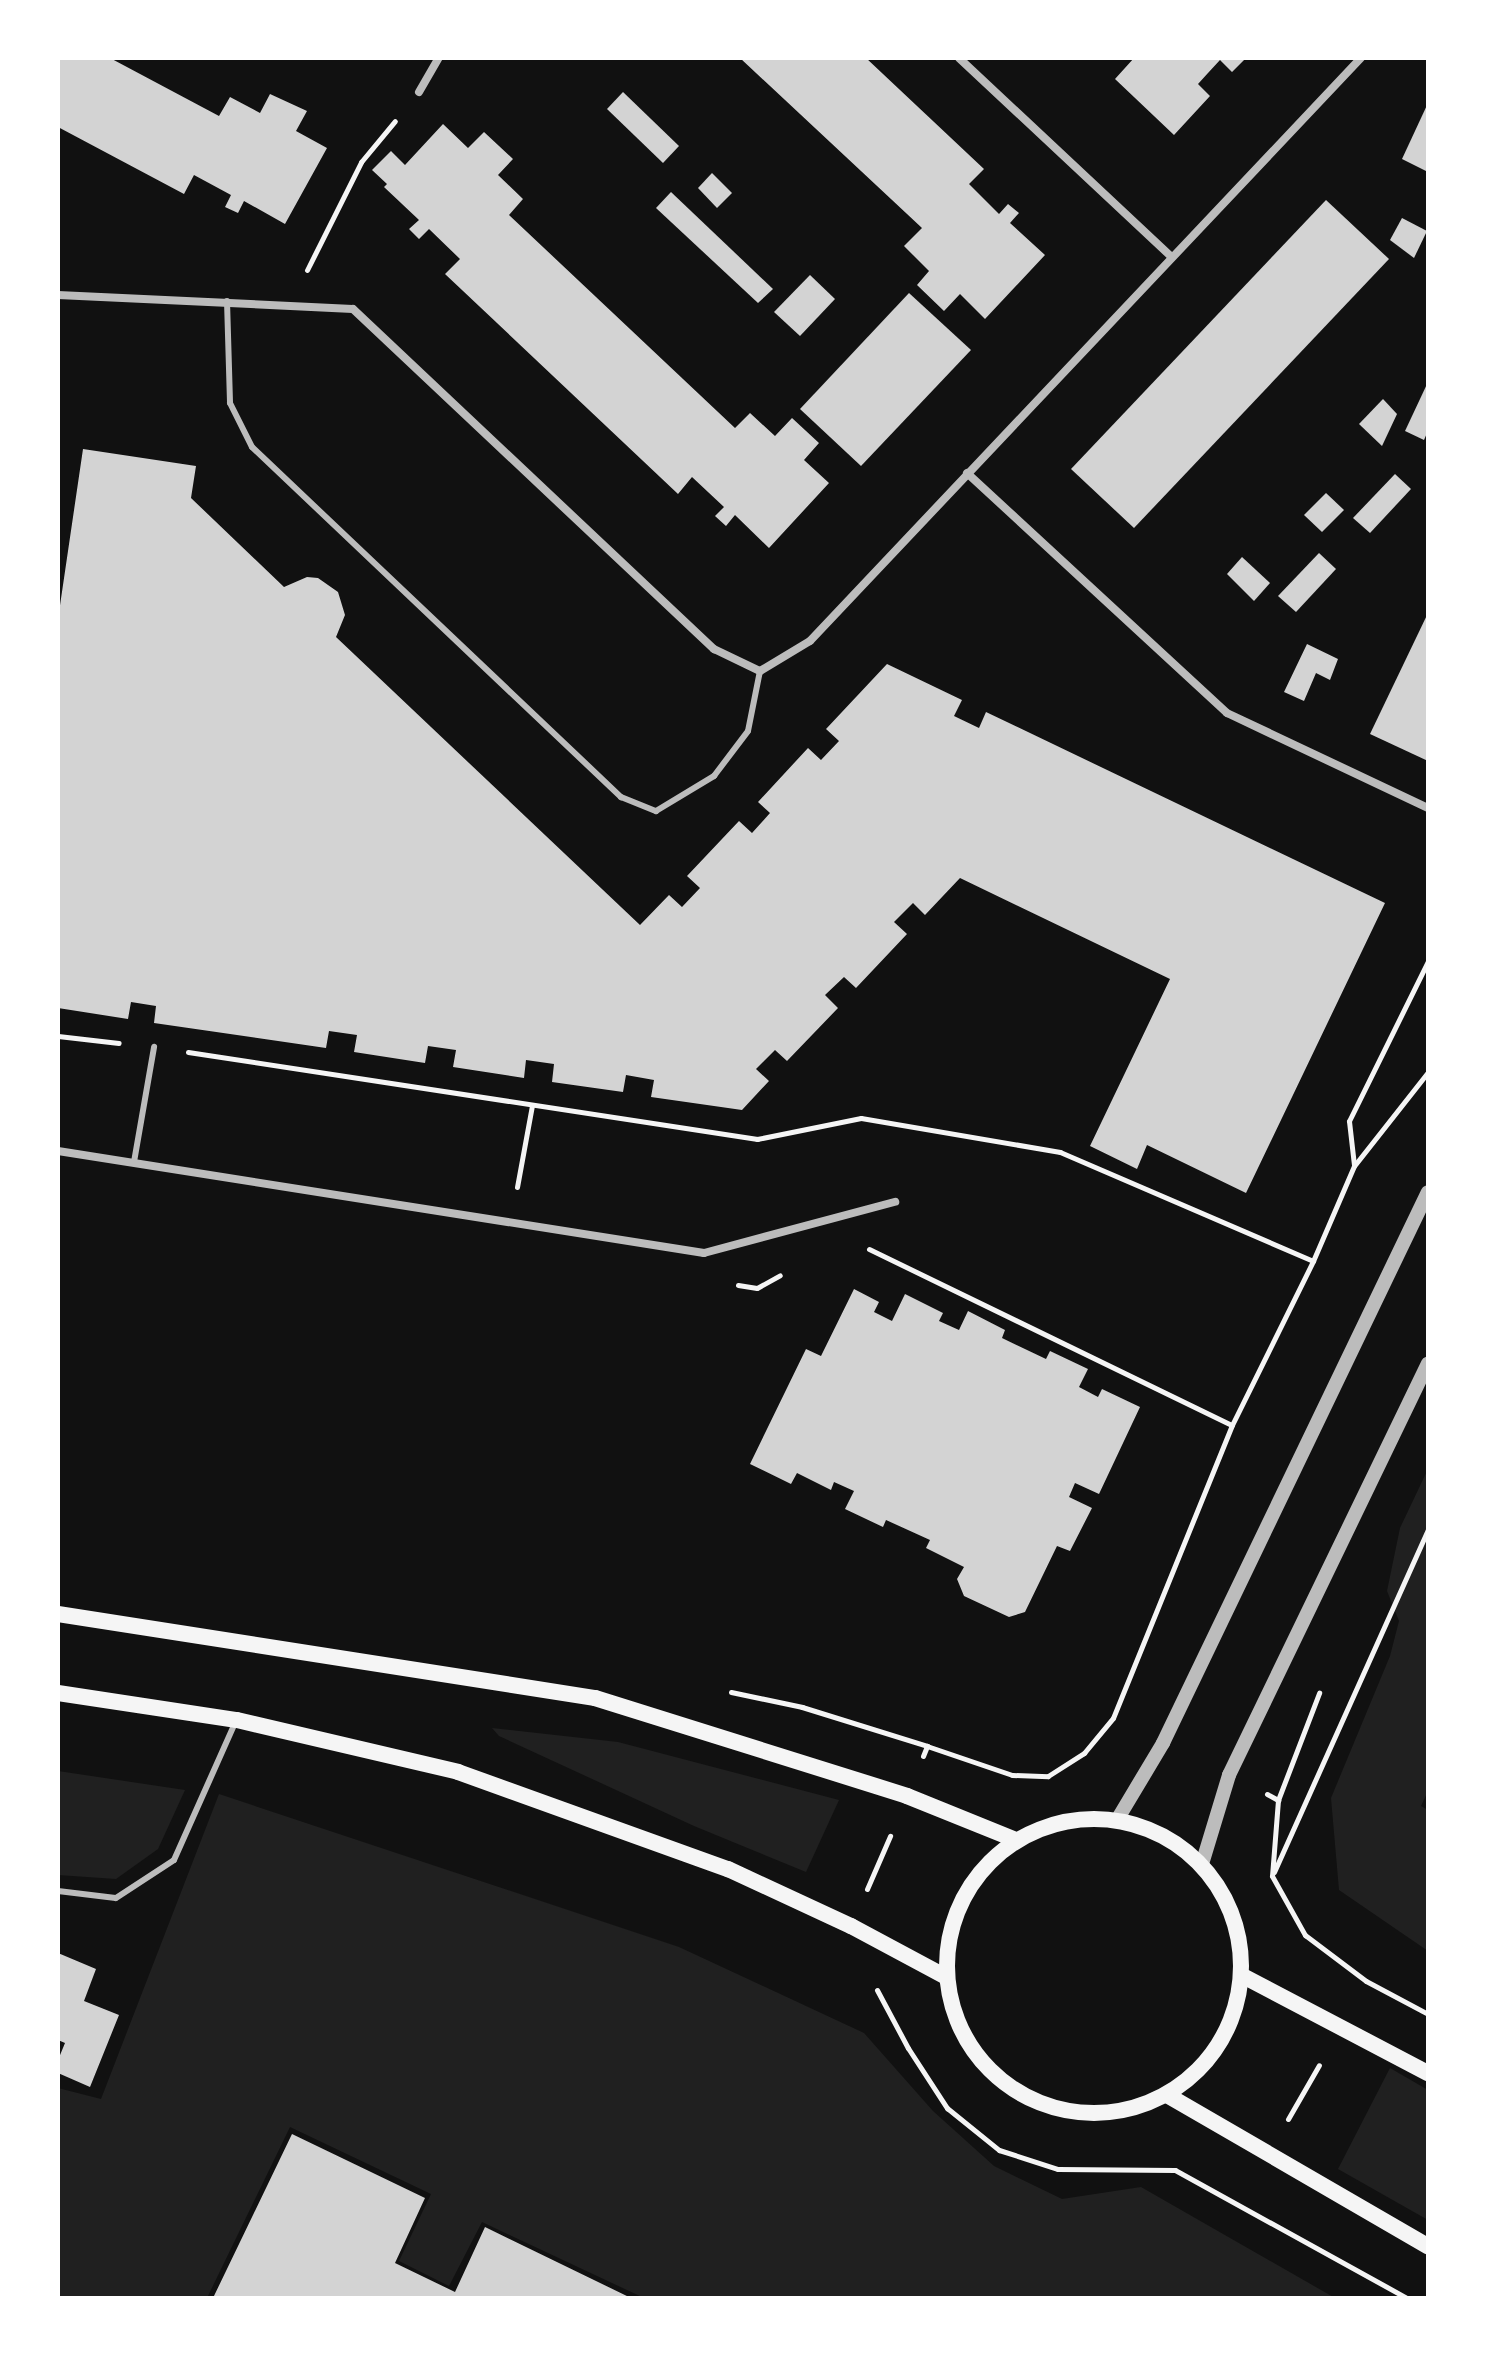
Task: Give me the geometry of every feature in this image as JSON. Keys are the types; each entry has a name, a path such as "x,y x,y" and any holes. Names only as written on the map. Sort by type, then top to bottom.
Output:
{"main road":[{"path":"58,1614 595,1698 907,1796 1016,1840"},
{"path":"58,1693 237,1720 458,1772 728,1869 851,1926 946,1977"},
{"path":"1082,1818 1117,1820 1149,1829 1177,1843 1202,1864 1225,1897 1239,1935 1241,1975 1231,2023 1205,2065 1167,2095 1120,2113 1071,2113 1024,2098 984,2067 957,2026 946,1977 951,1924 976,1876 1016,1840 1047,1825 1082,1818"},
{"path":"1241,1975 1342,2025 1428,2073"},
{"path":"1167,2095 1428,2246"}],"street":[{"path":"419,92 439,58"},
{"path":"959,58 1172,257"},
{"path":"58,295 291,303 353,309 714,649 760,671 810,641 1361,58"},
{"path":"967,473 1227,713 1428,808"},
{"path":"58,1151 704,1253 895,1202"},
{"path":"1117,1820 1163,1743 1428,1192"},
{"path":"1202,1864 1229,1775 1428,1364"}],"lane":[{"path":"227,301 230,403 252,447 621,797 656,811 714,776 748,731 760,671"},
{"path":"134,1162 154,1047"},
{"path":"58,1891 116,1898 174,1860 237,1720"}],"path":[{"path":"291,303 361,162 419,92"},
{"path":"1354,1166 1349,1121 1428,961"},
{"path":"58,1036 154,1047 757,1139 861,1118 1060,1152 1313,1261"},
{"path":"1163,1743 1113,1718 1232,1425 1313,1261 1354,1166 1428,1072"},
{"path":"511,1221 532,1105"},
{"path":"1272,1876 1428,1530"},
{"path":"1229,1775 1278,1800 1272,1876 1305,1935 1366,1981 1428,2014"},
{"path":"1366,1981 1240,2203 1407,2298"}],"shaded area":[{"path":"1428,1469 1428,1791 1421,1806 1428,1810 1428,1951 1339,1890 1331,1798 1390,1656 1399,1621 1387,1591 1400,1528"},
{"path":"492,1728 618,1742 839,1800 806,1872 694,1826 499,1736"},
{"path":"58,1771 185,1790 158,1849 116,1879 58,1875"},
{"path":"219,1794 679,1947 864,2033 933,2111 994,2166 1062,2199 1141,2187 1335,2298 644,2298 482,2222 449,2286 399,2261 431,2194 290,2127 207,2298 58,2298 58,2088 101,2099"},
{"path":"1390,2068 1428,2090 1428,2220 1338,2169"}],"building":[{"path":"58,58 110,58 219,116 230,97 260,113 270,94 307,111 296,131 327,148 285,224 244,201 238,213 225,207 231,195 194,175 184,194 58,127"},
{"path":"740,58 866,58 984,169 969,184 999,214 1008,204 1019,213 1010,223 1045,255 985,319 960,294 944,311 917,285 929,271 904,246 922,228"},
{"path":"1134,58 1246,58 1232,72 1220,60 1198,84 1210,96 1174,135 1115,79"},
{"path":"623,92 679,146 663,163 607,109"},
{"path":"1428,103 1428,172 1402,159"},
{"path":"443,124 468,148 484,132 513,159 498,175 523,199 509,215 735,428 750,413 775,436 792,418 819,443 804,460 829,483 769,548 735,515 726,526 715,516 724,507 692,477 678,494 445,274 460,259 429,229 419,239 409,229 419,220 384,187 387,184 372,170 391,151 405,165"},
{"path":"712,173 732,193 717,208 698,188"},
{"path":"671,192 773,289 758,303 656,208"},
{"path":"1326,200 1389,259 1134,528 1071,469"},
{"path":"1402,218 1427,231 1414,258 1390,240"},
{"path":"810,275 835,299 800,336 774,312"},
{"path":"909,293 971,350 861,466 800,409"},
{"path":"1428,382 1428,431 1424,440 1405,431"},
{"path":"1383,399 1397,414 1382,446 1359,424"},
{"path":"83,449 196,466 191,498 284,587 307,577 318,578 338,592 345,615 336,637 640,925 669,895 682,907 700,888 687,876 739,821 752,833 770,813 758,802 808,748 821,760 839,741 826,729 887,664 962,700 954,716 979,728 986,712 1385,903 1246,1193 1147,1145 1137,1169 1090,1146 1170,979 960,878 925,915 913,903 894,922 907,934 856,988 844,977 825,995 838,1008 787,1061 775,1050 756,1069 769,1081 742,1110 651,1097 654,1080 626,1075 623,1092 552,1082 554,1064 526,1060 524,1078 453,1067 456,1050 428,1046 425,1063 354,1052 357,1035 329,1031 326,1048 154,1023 156,1006 131,1002 128,1019 58,1008 58,619"},
{"path":"1395,474 1411,489 1370,533 1353,518"},
{"path":"1326,493 1344,510 1322,532 1304,515"},
{"path":"1319,553 1336,569 1296,612 1278,596"},
{"path":"1242,557 1270,583 1254,601 1227,574"},
{"path":"1428,613 1428,761 1370,734"},
{"path":"1307,644 1338,659 1330,680 1316,673 1304,701 1284,692"},
{"path":"854,1289 879,1302 874,1312 892,1321 905,1294 943,1313 939,1321 959,1330 968,1311 1005,1330 1002,1338 1046,1359 1050,1351 1088,1369 1079,1387 1098,1397 1102,1389 1140,1407 1099,1494 1075,1483 1069,1497 1092,1508 1070,1551 1057,1546 1025,1612 1009,1617 964,1596 957,1579 964,1567 926,1548 930,1540 886,1520 883,1527 845,1509 854,1491 834,1482 831,1490 797,1473 791,1484 750,1464 806,1349 821,1356"},
{"path":"58,1953 96,1969 84,2001 119,2015 90,2087 58,2073 58,2060 65,2043 58,2040"},
{"path":"292,2134 425,2198 395,2263 455,2292 485,2227 631,2298 213,2298"}]}
